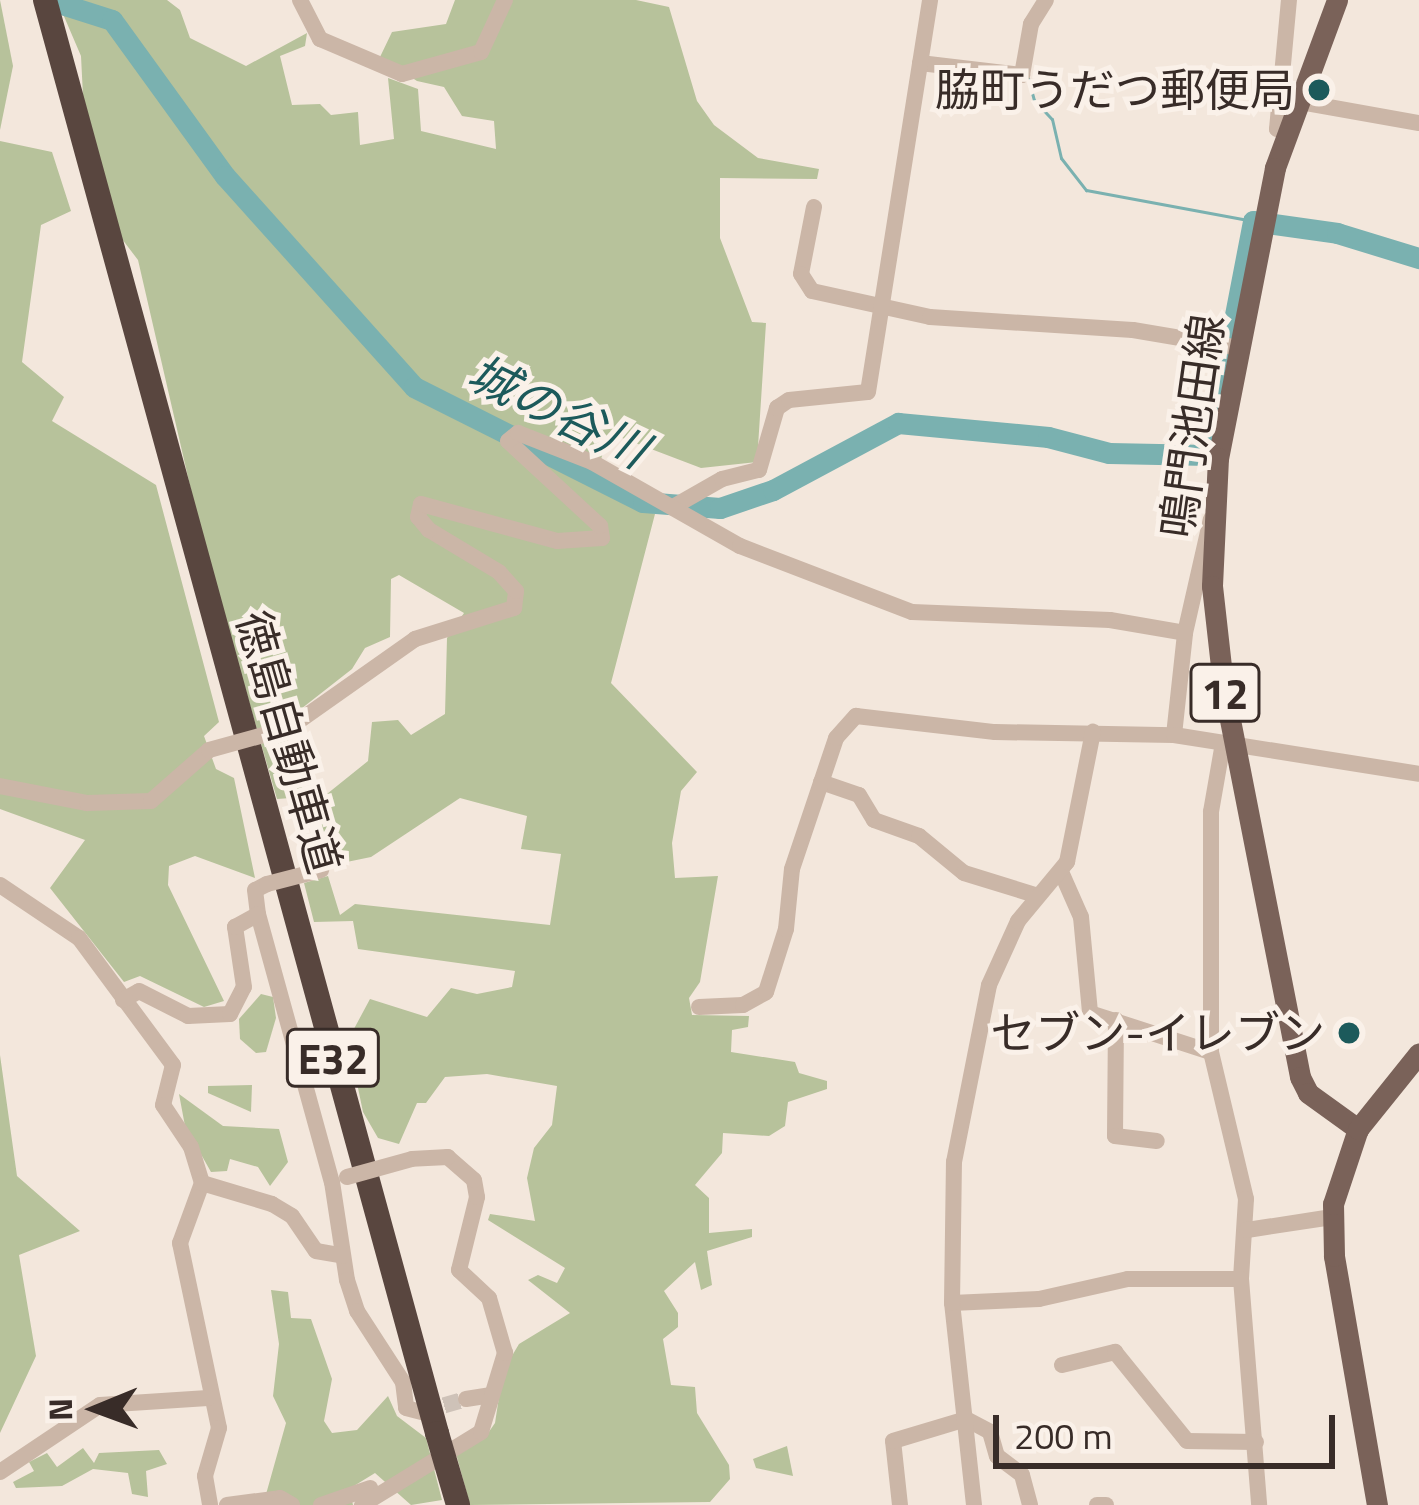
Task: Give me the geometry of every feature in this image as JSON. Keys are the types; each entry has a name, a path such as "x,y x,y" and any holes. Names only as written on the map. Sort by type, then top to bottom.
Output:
{"highway":[{"name":"徳島自動車道","path":"45,0 170,473 458,1505"}],"main road":[{"name":"鳴門池田線","path":"1337,0 1286,130 1239,349 1211,519 1216,640 1229,743 1300,1078 1308,1093 1358,1129"},
{"path":"1377,1505 1332,1217 1358,1129 1419,1053"}],"street":[{"path":"300,0 320,39 402,74 481,52 505,0"},
{"path":"674,507 722,479 759,470 777,408 789,400 868,392 930,0"},
{"path":"920,62 1022,75 1031,24 1046,0"},
{"path":"1286,130 1277,129 1289,0"},
{"path":"1295,101 1419,123"},
{"path":"814,207 805,285 883,307 1060,330 1133,330 1239,349"},
{"path":"0,786 138,803 177,785 209,750 290,728 415,639 514,608 508,581 429,530 418,517 422,504 557,541 602,538 600,526 508,441 518,434 674,507 740,546 912,612 1111,620 1185,633"},
{"path":"1174,736 1185,633 1211,519"},
{"path":"699,1007 743,1005 766,992 821,782 836,738 856,716 995,732 1174,736 1419,774"},
{"path":"1093,731 1062,874 1081,916 1090,1013 1211,1052"},
{"path":"1229,743 1211,812 1211,1052 1247,1229 1241,1279 1259,1505"},
{"path":"821,782 859,795 874,820 920,836 964,873 1035,895"},
{"path":"321,870 255,890 258,914 340,1180 343,1256 357,1311 403,1382 406,1408 422,1412"},
{"path":"974,1505 952,1303 952,1189 977,1034 1001,949 1035,895 1062,874"},
{"path":"0,885 80,938 123,1000 168,1050 173,1064 163,1106 191,1147 202,1183 180,1243 200,1311 208,1398 219,1428 205,1476 203,1500 210,1505"},
{"path":"123,1000 139,991 188,1016 230,1014 244,987 235,927 258,914"},
{"path":"1116,1020 1115,1136 1157,1141"},
{"path":"340,1180 412,1159 448,1156 474,1180 474,1214 458,1259 464,1277 489,1298 506,1342 481,1432 362,1505"},
{"path":"202,1183 272,1204 292,1216 316,1251 343,1256"},
{"path":"1247,1229 1332,1217"},
{"path":"952,1303 1039,1299 1128,1279 1241,1279"},
{"path":"1062,1365 1114,1352 1187,1441 1256,1442"},
{"path":"466,1399 490,1395"},
{"path":"0,1472 100,1405 208,1398"},
{"path":"900,1505 893,1441 966,1419 990,1432 997,1456 1022,1475 1030,1505"},
{"path":"321,1505 361,1496 378,1482 386,1490"},
{"path":"227,1505 280,1498 292,1505"},
{"path":"1097,1505 1106,1505"}],"green space":[{"path":"0,0 13,66 0,130"},
{"path":"57,0 167,0 180,10 190,38 246,66 307,33 305,46 280,56 292,105 320,104 331,115 358,112 360,145 394,139 388,78 418,89 421,131 496,149 494,121 462,116 444,87 417,81 380,57 392,32 446,24 455,0 636,0 669,7 697,101 714,125 758,158 819,169 817,179 720,178 720,238 752,322 766,323 757,462 701,468 609,433 594,482 655,514 611,683 697,772 681,791 672,843 675,878 718,876 700,982 689,998 692,1015 749,1016 748,1027 732,1030 731,1052 795,1062 799,1073 827,1081 827,1089 788,1102 785,1126 769,1136 723,1133 722,1153 695,1185 709,1198 709,1233 752,1229 752,1237 707,1251 712,1285 701,1290 695,1262 664,1291 678,1313 678,1327 663,1339 671,1385 695,1387 697,1413 729,1465 730,1479 710,1502 470,1505 455,1450 484,1439 495,1423 503,1371 519,1344 570,1313 528,1280 538,1275 557,1283 565,1268 488,1220 490,1214 535,1221 527,1178 534,1148 552,1125 557,1086 487,1074 445,1077 426,1103 417,1103 399,1144 378,1138 363,1112 348,1040 370,999 427,1017 451,988 477,994 512,987 515,971 358,949 353,921 314,922 304,883 328,876 340,915 355,904 550,925 561,854 521,849 527,816 460,798 371,857 337,864 312,806 368,761 372,722 398,720 411,735 445,714 447,638 464,613 399,575 391,579 390,637 365,648 352,669 283,723 305,797 277,799 203,542 138,260 122,239 83,96 81,56"},
{"path":"0,141 52,152 71,211 41,225 22,362 64,397 52,421 156,485 219,722 204,736 216,769 234,778 255,878 195,856 169,866 168,885 224,1001 204,1007 140,976 124,982 50,888 85,840 0,809"},
{"path":"261,994 273,997 276,1018 266,1052 256,1053 240,1039 239,1019"},
{"path":"0,1055 17,1176 80,1231 19,1255 36,1356 0,1433"},
{"path":"252,1085 251,1112 208,1093 208,1086"},
{"path":"179,1094 223,1126 279,1129 288,1162 270,1186 258,1167 230,1159 227,1171 211,1172 185,1126"},
{"path":"271,1290 288,1292 291,1318 311,1319 332,1379 324,1421 332,1433 357,1430 388,1396 397,1416 426,1438 442,1500 411,1505 375,1473 349,1489 353,1505 263,1505 286,1423 273,1396 279,1344"},
{"path":"787,1446 793,1476 756,1468 753,1459"},
{"path":"83,1448 94,1463 99,1453 159,1450 167,1464 146,1471 148,1497 132,1494 128,1473 93,1469 62,1486 16,1488 13,1482 34,1471 29,1462 47,1453 57,1467"}],"waterway":[{"name":"城の谷川","path":"49,0 112,20 225,176 414,387 643,502 720,508 773,490 898,423 1048,437 1109,453 1208,455 1253,221 1337,233 1419,258"},
{"path":"1028,78 1034,100 1052,119 1061,158 1086,190 1253,221"}],"tunnel":[{"path":"421,1412 466,1399"}],"place":[{"name":"脇町うだつ郵便局","path":"1319,90"},
{"name":"セブン-イレブン","path":"1349,1033"}]}
